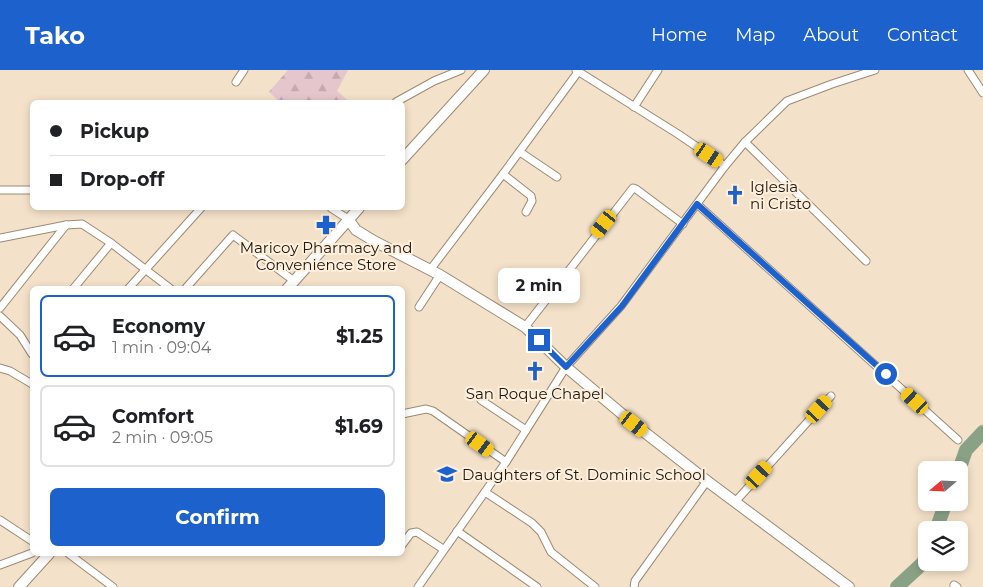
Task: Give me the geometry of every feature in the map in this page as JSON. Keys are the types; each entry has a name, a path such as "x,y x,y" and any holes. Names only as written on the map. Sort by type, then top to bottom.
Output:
{"street":[{"path":"236,82 244,70"},
{"path":"400,100 434,81 461,70"},
{"path":"405,157 484,70"},
{"path":"634,107 658,70"},
{"path":"418,587 506,462 566,367 622,306 725,166 745,142 787,101 875,70"},
{"path":"968,70 983,93"},
{"path":"430,270 520,152 577,71 678,134 725,166"},
{"path":"745,142 866,260"},
{"path":"520,152 557,177"},
{"path":"503,174 531,196 532,201 526,212"},
{"path":"525,327 632,188 683,224"},
{"path":"0,190 30,190"},
{"path":"697,204 958,440"},
{"path":"131,286 199,210"},
{"path":"334,210 348,219 356,230 440,275 525,327 566,367 599,395 707,481 848,587"},
{"path":"188,286 233,235 291,285 356,210"},
{"path":"0,238 66,225 82,224 167,286"},
{"path":"0,308 66,225"},
{"path":"76,286 111,244"},
{"path":"419,307 440,275"},
{"path":"0,316 20,335 30,351"},
{"path":"26,346 30,341"},
{"path":"0,368 10,371 30,383"},
{"path":"735,502 831,396"},
{"path":"481,400 526,430"},
{"path":"405,413 426,408 433,411 506,462"},
{"path":"634,587 636,581 707,481"},
{"path":"485,492 532,523 541,532 551,552 595,587"},
{"path":"0,520 30,540"},
{"path":"457,531 537,587"},
{"path":"405,541 411,533 417,532 443,549"},
{"path":"0,565 30,554"},
{"path":"19,587 47,556"},
{"path":"72,556 113,587"}],"green space":[{"path":"288,70 348,70 337,91 348,100 278,100 269,92 267,94"}],"waterway":[{"path":"962,461 966,450 983,432"},
{"path":"939,521 943,511"},
{"path":"897,587 918,568"}],"place":[{"name":"Iglesia ni Cristo","path":"735,195"},
{"name":"Maricoy Pharmacy and Convenience Store","path":"326,225"},
{"name":"San Roque Chapel","path":"535,371"},
{"name":"Daughters of St. Dominic School","path":"447,474"}],"route":[{"path":"539,340 566,367 622,306 697,204 886,374"}]}
